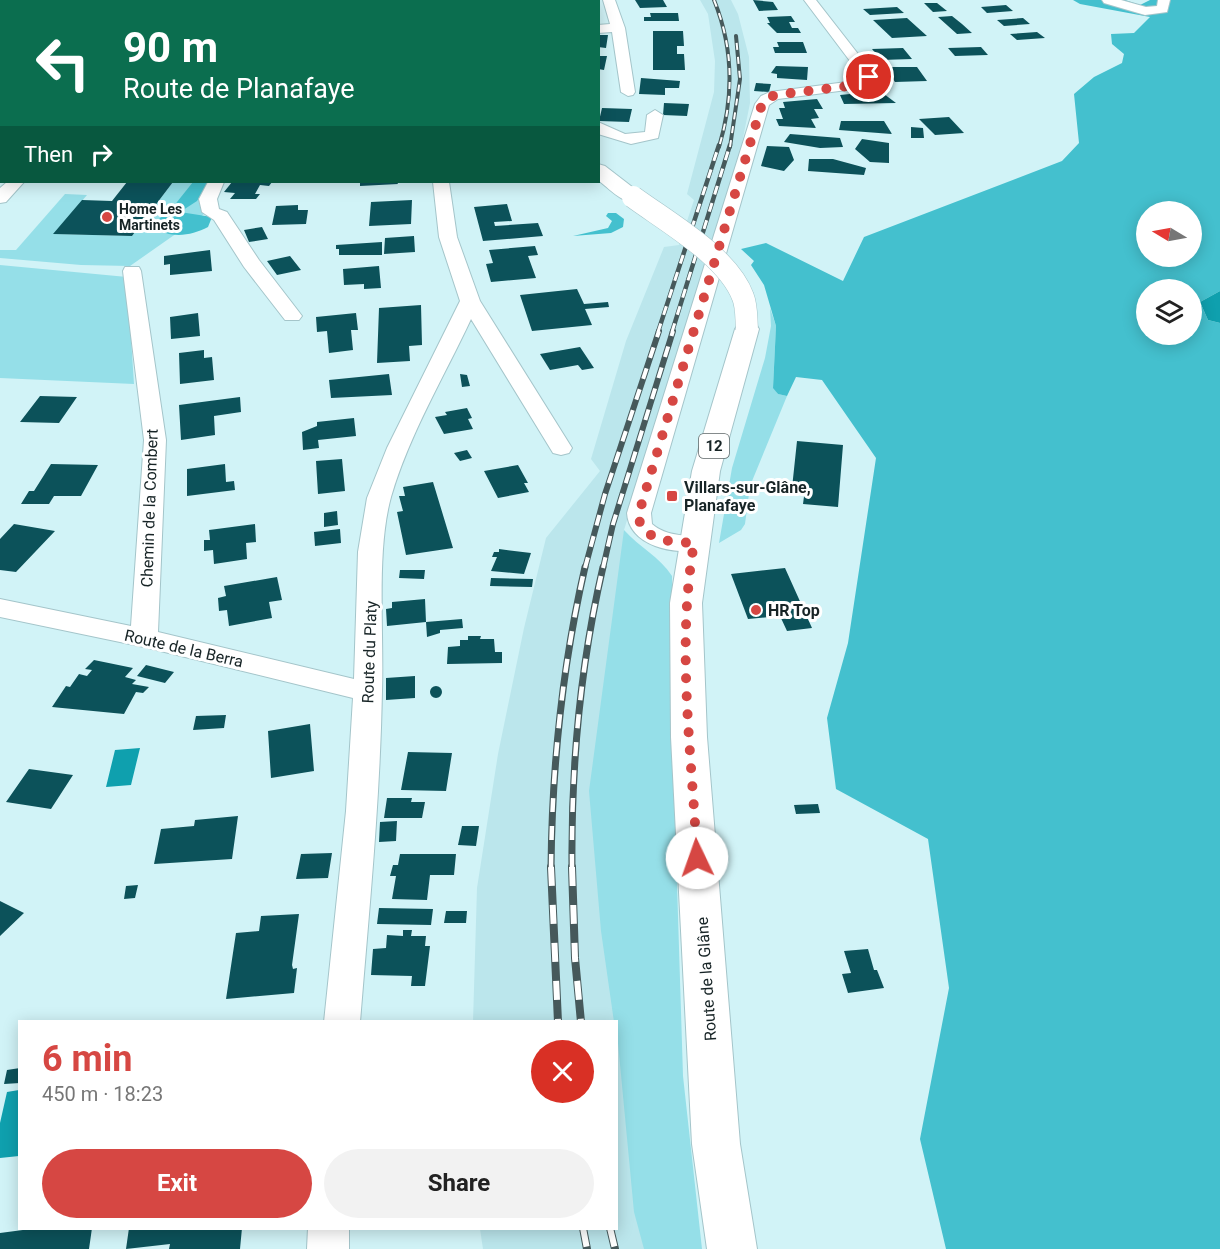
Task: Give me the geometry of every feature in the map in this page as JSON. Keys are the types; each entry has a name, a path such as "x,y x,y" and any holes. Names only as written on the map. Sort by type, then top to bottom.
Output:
{"main road":[{"name":"Route de la Glâne","path":"600,172 710,256 727,273 741,293 746,307 747,329 706,471 686,603 690,737 717,1144 732,1249"}],"street":[{"path":"609,0 618,28 628,92"},
{"path":"694,543 667,541 650,535 640,525 639,513 762,104 766,99 775,95 857,85 869,77 810,0"},
{"path":"1108,0 1145,11 1162,9 1164,0"},
{"path":"600,29 618,28"},
{"path":"600,128 622,138 645,138 652,135 655,115"},
{"path":"0,198 15,183"},
{"path":"216,183 208,200 211,212 221,216 251,263 292,316"},
{"path":"441,183 448,237 470,302 561,448"},
{"name":"Chemin de la Combert","path":"132,272 155,440 144,638"},
{"name":"Route du Platy","path":"342,1020 362,811 368,692 371,552 379,498 398,448 470,302"},
{"name":"Route de la Berra","path":"0,608 144,638 368,692"},
{"path":"328,1249 329,1230"}],"shaded area":[{"path":"700,0 731,0 738,14 749,57 750,103 740,153 624,530 688,1249 483,1249 480,1230 618,1230 618,1020 473,1020 477,888 498,754 524,628 546,538 600,471 591,459 626,341 664,247 679,245 694,200 687,194 714,92 715,61 708,14"},
{"path":"1073,0 1125,0 1140,5 1150,0 1220,0 1220,291 1202,301 1202,279 1136,279 1136,345 1202,345 1202,306 1208,320 1220,323 1220,1249 946,1249 920,1139 949,988 928,839 836,789 827,718 848,643 876,458 822,380 796,377 787,396 778,394 773,388 776,326 764,285 751,265 754,261 741,249 766,243 843,281 864,237 1062,161 1079,143 1074,94 1094,77 1122,63 1124,54 1112,44 1111,34 1134,33 1150,17 1080,4"},
{"path":"172,183 212,183 203,200 207,212 130,266 81,265 0,258 0,250 16,250 65,194 87,195 54,234 132,236"},
{"path":"192,183 207,183 197,201 180,212 212,217 208,227 195,232 174,235 154,227 160,218 169,212"},
{"path":"608,213 616,213 624,219 623,227 611,233 573,236 608,228 612,221 606,216"},
{"path":"0,265 127,277 134,384 0,378"},
{"path":"1220,291 1220,323 1208,320 1202,301"},
{"path":"770,308 776,326 773,387 778,394 787,396 750,486 745,524 741,530 719,543 732,468 765,358 771,326"},
{"path":"624,530 662,563 672,576 674,788 683,1076 702,1249 644,1249 634,1212 618,1043 618,1020 614,1020 601,931 589,791"},
{"path":"140,748 131,785 106,787 115,750"},
{"path":"18,1090 18,1156 0,1158 0,1123 7,1092"}],"building":[{"path":"635,0 663,0 667,7 640,8"},
{"path":"753,0 773,2 778,10 759,11"},
{"path":"924,3 937,3 947,11 933,12"},
{"path":"1006,5 1013,11 987,13 981,7"},
{"path":"897,7 904,13 870,15 863,9"},
{"path":"650,13 678,13 679,21 644,21 644,17 651,17"},
{"path":"791,16 795,22 789,22 792,28 798,28 801,33 777,33 767,23 770,23 767,17"},
{"path":"952,16 972,33 957,34 938,17"},
{"path":"907,18 927,36 892,38 873,20"},
{"path":"1023,18 1030,24 1004,26 997,20"},
{"path":"653,31 683,31 684,46 677,46 677,54 684,54 685,70 653,70"},
{"path":"1037,32 1045,38 1017,40 1010,34"},
{"path":"600,35 608,35 606,48 600,47"},
{"path":"777,42 803,42 807,53 775,53 773,47 779,47"},
{"path":"981,47 988,55 955,56 948,48"},
{"path":"903,48 912,59 881,60 872,49"},
{"path":"600,56 607,56 604,70 600,69"},
{"path":"873,65 917,67 927,81 895,82 889,73 878,73"},
{"path":"776,66 808,67 807,80 777,78 777,74 771,73"},
{"path":"641,78 680,81 679,88 665,88 665,95 639,94"},
{"path":"756,83 771,84 769,92 754,91"},
{"path":"880,91 896,103 844,104 840,95"},
{"path":"817,99 823,109 814,109 819,118 811,119 816,128 779,126 776,119 783,119 779,108 785,108 783,102"},
{"path":"664,103 689,104 687,116 663,115"},
{"path":"602,108 632,109 629,122 600,121"},
{"path":"949,117 964,133 935,135 919,119"},
{"path":"841,121 884,121 892,134 839,130"},
{"path":"911,127 923,128 924,138 911,138"},
{"path":"790,134 840,138 843,147 820,148 784,142"},
{"path":"862,139 889,143 889,163 870,162 855,149"},
{"path":"767,146 789,147 794,160 784,171 761,166"},
{"path":"809,159 833,159 866,168 864,175 808,171"},
{"name":"Home Les Martinets","path":"126,183 172,183 132,236 53,234 82,200 112,201"},
{"path":"231,183 271,183 269,186 260,185 255,194 260,194 256,199 230,199 235,193 224,192"},
{"path":"360,183 398,184 360,186"},
{"path":"412,200 411,224 369,226 371,202"},
{"path":"507,204 512,221 494,222 495,226 538,223 543,236 483,241 474,207"},
{"path":"298,205 298,210 308,210 306,224 272,225 276,206"},
{"path":"262,227 268,239 249,242 244,230"},
{"path":"414,236 415,252 384,254 385,238"},
{"path":"382,242 382,255 339,255 339,249 336,249 336,245"},
{"path":"535,246 538,255 528,256 536,278 491,282 486,264 493,263 489,250"},
{"path":"210,250 212,271 170,275 170,264 164,265 164,256"},
{"path":"290,256 301,270 277,275 267,261"},
{"path":"379,266 381,288 364,289 364,284 344,285 343,269"},
{"path":"577,289 584,304 608,302 609,307 585,309 592,325 532,331 520,295"},
{"path":"421,305 422,345 409,346 410,361 377,363 379,308"},
{"path":"198,313 200,336 171,339 170,317"},
{"path":"356,313 358,330 351,330 353,350 329,353 327,331 317,332 316,317"},
{"path":"580,347 594,368 582,370 578,365 550,370 540,354"},
{"path":"204,350 204,358 212,357 214,380 180,384 179,353"},
{"path":"389,374 392,395 331,398 329,380"},
{"path":"460,374 467,375 470,386 462,387"},
{"path":"40,396 77,397 59,423 20,422"},
{"path":"240,397 241,412 214,416 215,435 181,440 179,405"},
{"path":"467,408 472,418 468,419 473,429 444,434 435,417 447,415 445,412"},
{"path":"354,418 356,436 318,440 319,448 303,450 302,432 317,426 317,422"},
{"path":"797,441 843,445 838,507 803,504 805,489 792,488"},
{"path":"467,450 472,458 460,461 454,453"},
{"path":"342,459 345,491 318,494 316,461"},
{"path":"51,464 98,465 81,496 54,496 49,504 21,504 29,491 34,491"},
{"path":"225,464 226,482 234,481 235,490 187,496 187,469"},
{"path":"518,465 528,483 524,483 529,492 498,498 484,471"},
{"path":"433,482 453,548 406,555 397,512 403,511 399,496 405,496 403,487"},
{"path":"337,511 338,525 324,527 324,513"},
{"path":"14,524 55,531 16,572 0,570 0,539"},
{"path":"255,524 256,542 246,543 247,559 214,564 213,550 204,551 204,540 210,540 209,530"},
{"path":"340,529 341,543 315,546 314,532"},
{"path":"499,549 531,553 524,574 491,571 497,557 492,557 494,552 499,552"},
{"path":"785,568 812,628 787,631 780,616 748,619 731,574"},
{"path":"400,570 425,570 424,579 399,578"},
{"path":"277,577 282,600 269,602 272,618 229,626 227,610 219,611 218,598 226,596 224,586"},
{"path":"491,578 533,579 532,587 490,586"},
{"path":"425,599 426,622 387,626 386,609 392,608 392,602"},
{"path":"462,619 463,628 440,630 440,633 427,637 426,622"},
{"path":"468,636 494,639 495,652 502,652 502,663 447,664 448,647 460,646 460,640 468,640"},
{"path":"94,660 133,668 125,677 136,680 132,684 149,687 143,693 136,692 124,714 52,707 66,686 70,687 79,674 87,676 92,670 85,669"},
{"path":"146,665 174,672 165,683 137,676"},
{"path":"415,676 415,698 386,700 386,678"},
{"path":"438,686 442,692 438,698 434,698 430,690"},
{"path":"226,715 224,728 193,730 196,716"},
{"path":"310,724 314,771 271,778 268,731"},
{"path":"408,752 452,753 446,791 401,790"},
{"path":"29,769 73,775 51,809 6,802"},
{"path":"387,798 412,798 411,802 425,802 422,818 384,818"},
{"path":"818,804 820,813 796,814 794,805"},
{"path":"238,816 232,859 154,864 161,829 194,826 195,820"},
{"path":"397,821 396,841 379,842 380,822"},
{"path":"462,826 479,826 476,846 458,845"},
{"path":"332,853 328,878 296,879 301,854"},
{"path":"400,854 456,854 454,875 430,875 427,900 392,899 396,876 390,876 393,865 398,865"},
{"path":"138,885 135,898 124,899 126,886"},
{"path":"0,901 24,913 0,936"},
{"path":"379,908 433,909 431,925 377,924"},
{"path":"446,911 467,911 466,923 444,923"},
{"path":"299,914 292,965 293,969 297,968 294,993 226,999 236,933 259,931 261,916"},
{"path":"403,930 412,930 411,936 426,936 425,946 430,946 425,986 411,986 412,976 371,975 373,949 386,948 387,935 403,936"},
{"path":"868,949 874,970 877,970 884,988 848,993 842,974 851,973 844,951"},
{"path":"18,1068 18,1083 4,1084 7,1070"},
{"path":"23,1230 92,1230 89,1249 0,1249 0,1233"},
{"path":"129,1230 242,1230 240,1249 169,1249 170,1244 126,1249"}],"railway":[{"path":"714,0 721,18 730,73 727,110 719,147"},
{"path":"730,147 740,79 736,36"},
{"path":"658,332 719,145"},
{"path":"672,332 730,145"},
{"path":"585,568 605,494 659,331"},
{"path":"603,568 613,524 673,331"},
{"path":"551,867 556,754 564,679 585,567"},
{"path":"572,867 573,792 578,717 588,642 603,567"},
{"path":"551,867 558,1020"},
{"path":"572,867 575,958 581,1020"},
{"path":"583,1230 587,1249"},
{"path":"610,1230 615,1249"}],"place":[{"name":"Home Les Martinets","path":"107,217"},
{"name":"Villars-sur-Glâne, Planafaye","path":"672,496"},
{"name":"HR Top","path":"756,610"}],"route":[{"path":"697,858 686,667 686,603 694,543 667,541 650,535 640,525 639,513 762,104 766,99 775,95 857,85 869,77"}]}
